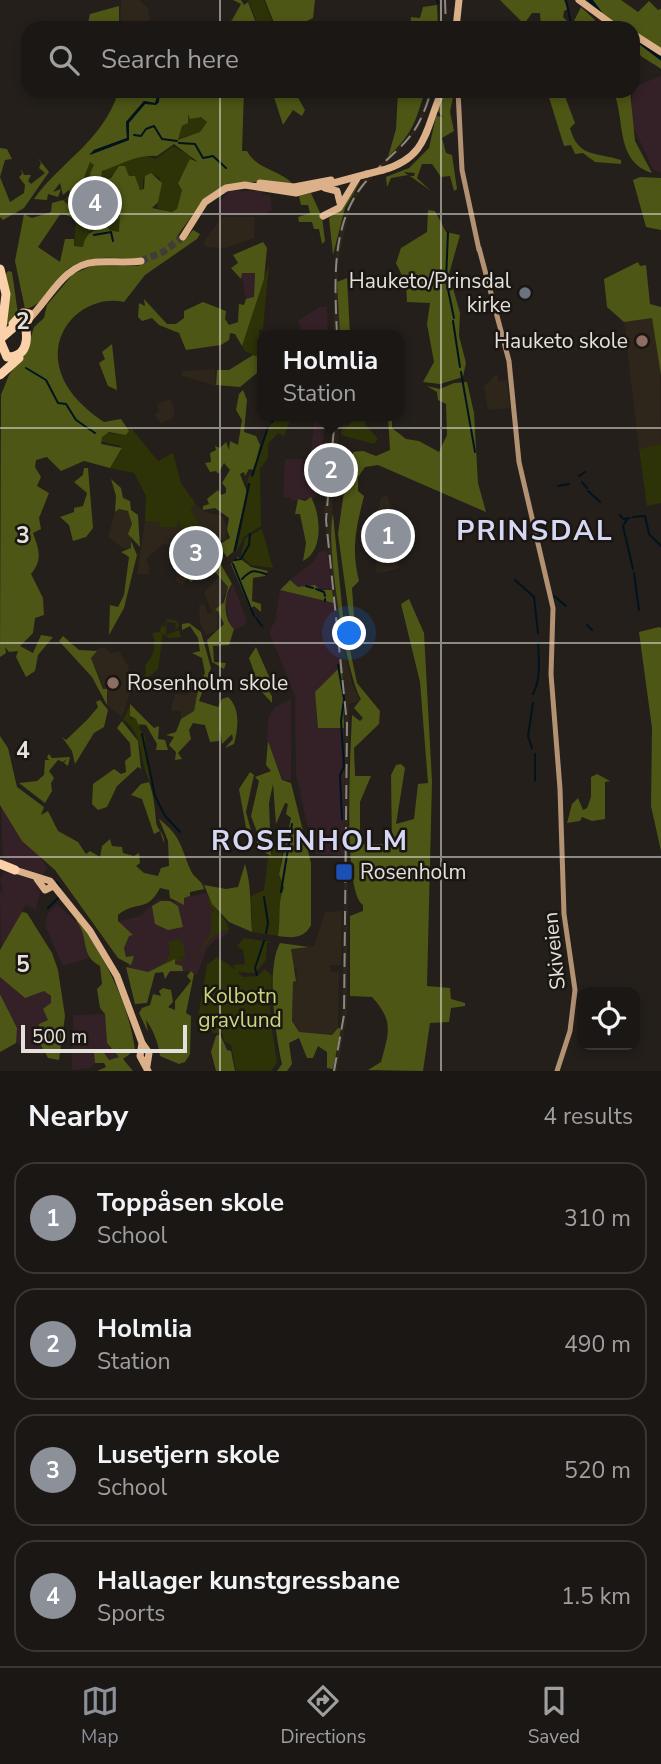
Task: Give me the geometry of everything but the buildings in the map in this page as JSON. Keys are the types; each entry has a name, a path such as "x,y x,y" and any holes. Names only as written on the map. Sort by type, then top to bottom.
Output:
{"highway":[{"path":"0,269 6,294 1,339 14,357 24,348 27,334 23,319"},
{"path":"0,284 0,367"},
{"path":"1,339 23,319"},
{"path":"0,375 26,349 23,319"},
{"path":"0,866 15,870"}],"main road":[{"path":"456,21 457,0"},
{"path":"579,0 608,21"},
{"path":"640,38 661,52"},
{"path":"235,186 290,193 321,187 404,162 419,150 439,98"},
{"name":"Skiveien","path":"457,98 463,175 507,358 520,464 553,606 551,671 560,789 565,924 575,994 570,1031 557,1071"},
{"path":"183,237 208,199 235,186 250,182 294,187 362,175"},
{"path":"321,187 335,189 341,197 338,206 324,216 341,207 350,185 362,175"},
{"path":"23,319 42,306 62,278 79,265 99,261 141,261"},
{"path":"15,870 37,878 52,889 84,922 110,961 145,1057"}],"shaded area":[{"path":"121,0 139,0 148,8 150,19 147,21 120,21"},
{"path":"661,76 661,173 653,169 630,120 632,98 640,98 640,84"},
{"path":"427,98 430,98 418,130 362,189 349,211 337,266 340,330 333,330 336,246 350,200 364,179 408,138 418,123"},
{"path":"230,191 262,191 262,195 270,195 272,210 265,215 219,215 219,203"},
{"path":"223,217 255,217 254,238 226,248 206,247 203,242"},
{"path":"241,273 255,273 254,298 246,299"},
{"path":"319,307 327,307 328,330 301,330 298,321"},
{"path":"652,317 660,358 661,444 639,449 624,322"},
{"path":"215,369 216,386 182,376 182,371"},
{"path":"498,375 498,381 507,380 510,408 488,410 484,387"},
{"path":"170,399 175,410 173,418 161,423 154,414 159,412 157,404"},
{"path":"314,421 325,421 322,456 314,455 311,450"},
{"path":"333,421 340,421 333,482 332,550 344,647 352,684 360,701 349,704 347,1015 337,1071 333,1071 341,1038 343,997 345,700 324,512"},
{"path":"285,459 303,459 301,471 319,473 316,497 291,501 290,497 283,497"},
{"path":"387,495 397,524 399,568 383,573 376,572 380,519 377,511 381,498"},
{"path":"195,503 205,512 222,516 226,524 227,540 218,541 220,552 214,550 191,510"},
{"path":"119,509 128,511 132,517 131,547 125,550 108,537 115,512"},
{"path":"145,521 178,521 193,551 208,544 215,553 200,561 192,560 191,564 195,569 182,585 176,581 178,555 173,545 163,544 147,558 150,574 137,574"},
{"path":"327,550 332,590 298,587 290,580 314,561 319,552"},
{"path":"219,577 228,587 218,611 217,631 206,635 200,623 199,605 204,604 208,614 212,613 204,592"},
{"path":"233,584 246,619 245,626 234,629 230,626 225,600"},
{"path":"280,590 334,603 342,665 315,692 318,727 344,728 345,855 316,854 306,820 296,774 295,696 269,632 275,621"},
{"name":"Rosenholm skole","path":"104,647 111,653 119,651 129,667 126,682 130,693 122,717 107,705 108,697 91,658 93,651"},
{"path":"188,688 198,690 194,711 181,719 181,711 171,711 172,704 175,694 187,695"},
{"path":"291,699 291,780 283,780 267,739 268,718 275,707"},
{"path":"1,806 45,864 47,869 42,876 3,862"},
{"path":"4,872 30,878 38,884 40,893 36,910 26,905 1,951 0,893 3,888 0,880"},
{"path":"207,893 211,909 225,920 229,933 215,940 207,948 197,975 190,971 131,974 117,922 140,916 159,899 177,902 183,901 183,898"},
{"path":"57,904 80,926 95,956 63,966 45,926 48,913"},
{"path":"342,911 341,965 330,965 331,972 339,972 338,1028 332,1035 299,1032 292,1021 293,982 296,982 297,970 293,968 291,948 314,946 325,912"},
{"path":"0,975 46,991 52,1000 43,1056 16,1043 16,1028 0,993"},
{"path":"105,1014 107,1043 119,1057 109,1060 95,1052 95,1063 90,1068 72,1070 73,1015"}],"green space":[{"path":"233,0 241,0 244,5 248,2 255,21 231,21 241,4"},
{"path":"248,0 264,0 272,21 256,21"},
{"path":"265,0 315,0 313,18 307,21 273,21"},
{"path":"500,0 564,0 568,9 564,11 563,17 567,21 541,21 540,13 532,13 526,21 521,21"},
{"path":"588,0 621,0 638,12 649,1 658,10 661,9 661,51 640,36 640,21 612,21"},
{"path":"437,5 438,21 411,21 411,17 420,18 423,7"},
{"path":"119,6 119,21 88,21 90,14"},
{"path":"581,7 594,21 574,21"},
{"path":"640,42 661,55 661,69 642,56"},
{"path":"116,98 157,98 155,103 144,101 126,122 127,138 94,150 90,155 129,140 129,122 145,104 157,104 160,98 244,98 242,151 247,151 256,162 293,184 251,182 224,187 202,204 176,238 185,240 193,230 200,234 197,239 145,275 124,302 96,303 84,309 65,328 58,355 60,370 67,386 97,417 104,422 121,419 129,431 126,435 109,432 102,437 101,444 122,448 110,468 84,461 61,471 47,457 36,460 35,467 41,477 37,486 49,493 39,518 41,529 33,533 39,554 31,574 43,598 44,615 35,618 33,633 20,646 33,653 41,635 53,637 38,655 35,671 26,677 16,657 18,651 9,652 5,647 6,653 0,657 1,395 9,375 27,350 34,327 44,318 47,305 73,274 94,265 138,266 145,262 141,258 99,258 74,265 61,276 40,302 25,309 15,261 24,214 32,218 51,212 52,203 63,200 74,210 78,220 61,213 38,247 60,262 65,239 74,239 74,246 83,247 86,237 95,231 108,227 109,230 119,232 120,206 105,181 111,178 119,166 125,166 129,176 135,176 140,190 144,189 145,176 151,173 162,183 158,202 152,208 172,212 177,209 182,190 178,183 190,159 198,162 174,144 157,156 136,158 102,171 101,179 92,181 90,174 94,165 90,162 83,180 76,185 77,196 71,196 69,190 63,195 60,183 53,192 61,189 58,197 48,194 47,200 34,199 91,138 111,110","holes":["188,114 190,119 201,117 207,122 200,132 178,140 182,126 188,123"]},
{"path":"274,98 298,98 305,110 302,116 293,110 283,125"},
{"path":"398,98 423,98 412,126 388,157 396,129"},
{"path":"443,98 453,98 450,112 454,131 442,138 446,153 452,155 457,189 454,191 450,176 441,177 432,164 422,164 417,178 431,191 410,176 415,173 404,172 408,175 391,178 387,187 386,177 409,168 429,148 436,116 443,117 437,110"},
{"path":"549,98 566,98 575,123 570,128 578,145 589,152 621,160 621,164 595,162 583,153 575,154 571,145 564,146"},
{"path":"616,98 631,98 635,141 652,173 640,167 626,149"},
{"path":"188,114 206,118 207,122 200,132 178,140 182,126 188,123"},
{"path":"173,146 192,157 178,181 182,190 177,209 172,212 157,208 160,178 155,175 143,179 143,190 138,188 135,177 129,176 127,170 113,174 105,184 120,206 119,232 105,229 89,232 83,247 74,246 77,207 64,200 80,183 89,162 98,164 94,175 115,163 144,155 156,159"},
{"path":"0,148 7,149 12,159 5,160 0,177"},
{"path":"38,158 49,172 24,208 3,220 0,217 0,177 10,202 24,193 25,185 19,177 22,174 21,169 24,175 31,175 28,181 31,184 45,173 39,168 41,163"},
{"path":"640,177 661,178 661,230 646,227 633,180"},
{"path":"362,179 345,208 333,255 329,218 343,207"},
{"path":"311,193 322,217 325,241 322,244 319,229 314,229 312,222 299,222 298,217 310,213 308,205 301,205 299,196"},
{"path":"428,210 435,211 446,232 460,235 449,274 460,313 459,336 466,363 463,377 440,384 423,382 434,362 427,324 430,303 407,302 406,284 396,263 401,248 427,232"},
{"path":"263,242 267,248 264,279 242,346 235,334 230,333 229,340 221,345 186,350 179,333 159,325 152,318 142,321 138,317 139,303 145,306 144,299 167,324 176,324 184,318 184,311 203,302 226,311 225,319 229,325 238,322 239,304 244,305 246,299 254,297 255,273 242,273 241,279 231,268 238,263 233,255"},
{"path":"638,262 640,266 646,265 650,304 661,307 661,375 652,318 624,322 607,307 604,279"},
{"path":"269,265 263,329 257,330 257,357 245,351 242,346 254,303"},
{"path":"8,271 12,272 18,314 6,326 5,275"},
{"path":"347,278 350,330 340,330 337,282"},
{"path":"112,344 117,390 108,386 99,363 105,359 102,352"},
{"path":"253,355 257,357 257,373 240,387 216,385 217,370 229,370"},
{"path":"467,382 474,413 478,483 486,512 378,465 365,467 358,477 358,491 364,496 356,538 355,559 359,581 352,588 355,630 352,636 338,534 347,470 352,467 353,452 363,451 376,456 390,450 388,421 392,421 392,428 406,439 419,441 439,452 447,435 446,404 438,400 437,392 427,386 440,389 454,383"},
{"path":"243,390 247,400 244,432 256,436 260,445 254,470 249,469 245,476 244,472 240,474 247,492 233,552 227,557 218,545 230,538 227,530 229,518 215,508 203,510 203,506 209,504 207,499 218,490 221,495 226,493 222,483 230,470 224,463 218,474 216,471 210,472 205,463 211,462 210,453 216,450 215,446 220,448 226,442 229,450 230,441 238,445 242,420 236,410 239,394"},
{"path":"273,421 290,421 284,436 278,433 268,444 268,458 260,469 261,526 244,537 236,553 249,491 249,475 254,474 267,430"},
{"path":"352,421 366,421 365,424 378,439 374,444 341,435 342,426 348,426"},
{"path":"132,429 158,461 173,453 181,483 195,503 191,510 210,543 193,551 178,521 176,527 160,527 159,522 145,521 146,496 134,473 110,468 121,451 120,446 100,441 105,433 125,434"},
{"path":"661,444 661,503 647,506 639,449"},
{"path":"84,468 88,468 93,528 86,537 73,541 69,525 60,517 83,506 87,493 74,482 83,475"},
{"path":"111,479 121,488 123,498 130,501 131,510 138,515 140,547 128,534 132,524 128,511 119,509 115,512 116,496"},
{"path":"311,497 317,512 318,540 310,556 303,561 306,543 300,514 295,514 298,499 305,501"},
{"path":"333,514 343,616 357,683 380,711 379,724 354,748 355,776 371,776 360,802 360,844 392,844 391,775 396,765 401,764 405,768 396,824 414,819 418,784 428,783 420,682 401,604 409,599 424,633 432,781 427,986 450,988 451,999 465,1003 465,1006 451,1008 449,1022 430,1023 423,1071 368,1070 381,1062 387,1035 387,1020 372,997 350,996 350,916 363,911 363,905 356,894 350,847 352,715 360,721 363,718 354,708 361,699 349,663 338,608 332,551"},
{"path":"262,529 273,568 250,565 241,555 245,538"},
{"path":"131,541 137,555 124,608 109,635 110,605 118,607 124,595 129,557 121,552 131,548"},
{"path":"238,557 251,567 268,571 265,576 253,578 252,601 261,604 261,612 254,606 250,609 231,564"},
{"path":"218,559 232,584 226,607 230,625 234,629 229,645 213,646 214,662 226,663 224,669 212,662 207,640 224,624 215,610 224,602 228,587 216,573 204,570 191,582 188,579 204,564"},
{"path":"290,580 298,587 315,585 320,590 332,590 334,603 280,590"},
{"path":"167,619 177,621 179,626 175,631 176,623 167,622 166,635 179,630 181,637 169,638 163,634 158,669 132,692 128,686 140,684 146,673 145,665 154,650 152,633 159,632 162,625 165,627"},
{"path":"189,623 201,632 211,668 199,701 218,707 222,699 228,697 237,713 237,726 234,744 225,748 233,739 232,734 222,744 220,729 219,741 210,742 205,725 193,723 189,730 191,739 178,753 182,759 175,760 176,752 169,745 174,737 166,735 176,732 181,719 194,711 198,690 188,688 189,682 199,685 205,673 202,658 192,653 200,651 198,638 190,626 182,630 182,624"},
{"path":"659,627 661,851 651,806 652,728 639,632"},
{"path":"63,636 79,650 97,651 91,658 103,689 107,689 107,705 92,677 59,641"},
{"path":"256,647 271,681 265,686 272,696 272,703 261,691 249,658"},
{"path":"342,665 344,728 318,728 315,692"},
{"path":"100,700 108,710 104,727 94,733 75,764 72,751 62,737 66,740 87,720 98,707 96,702"},
{"path":"130,704 154,728 159,726 158,739 165,740 168,750 156,750 157,744 146,725 138,724 136,719 130,716"},
{"path":"129,707 132,712 130,719 136,718 137,723 142,724 139,727 145,737 151,784 135,733 123,720"},
{"path":"122,721 138,741 141,769 138,767 117,786 107,807 98,810 92,804 93,784 114,769 121,774 126,772 125,761 131,756 130,743 117,728"},
{"path":"0,736 8,748 17,787 44,807 41,815 48,811 58,831 78,842 86,854 90,851 100,857 102,846 110,839 112,846 122,847 123,853 134,856 139,853 140,863 136,866 144,873 158,876 161,868 169,866 168,841 159,819 176,837 191,871 204,889 190,892 190,896 184,898 184,905 170,898 169,890 160,888 146,904 118,915 118,921 133,935 129,936 124,948 126,957 134,956 131,965 118,958 55,870 22,841 0,805"},
{"path":"268,741 282,780 291,783 311,863 311,925 305,933 297,936 278,936 284,888 279,874 291,818 286,814 288,804 285,803 276,824 273,784 269,803 271,856 257,848 257,832 251,816 259,781 255,777 271,771 266,765"},
{"path":"49,754 52,758 70,757 68,766 64,763 67,759 63,762 58,760 49,771 54,778 51,783 52,791 45,803 19,783 37,781 44,775 45,760 49,760"},
{"path":"250,772 254,775 246,812 253,838 249,844 239,789"},
{"path":"597,774 610,781 605,782 605,819 592,821 582,817 580,821 567,823 572,804 578,798 583,810 587,808 591,797 591,777"},
{"path":"149,782 160,831 154,834 142,799 131,795 141,784"},
{"path":"286,827 279,875 284,888 278,936 252,932 251,896 264,890 268,859"},
{"path":"245,864 250,889 252,932 229,922 212,904 204,885 226,889 238,887"},
{"path":"207,892 229,930 212,937 191,962 211,934 211,912 214,911 210,907"},
{"path":"161,901 170,901 178,906 183,927 168,930 155,924 152,906"},
{"path":"22,912 27,913 52,953 58,970 65,1016 59,1060 48,1058 40,1043 39,1024 48,1020 43,1009 51,1003 51,996 44,991 25,998 0,977 0,950"},
{"path":"79,920 107,966 121,998 135,1050 123,1059 133,1071 97,1071 106,1067 104,1063 95,1063 94,1052 102,1050 109,1060 119,1057 107,1043 105,1014 100,1008 97,989 102,984 100,966 89,957 83,933 76,921"},
{"name":"Kolbotn gravlund","path":"244,938 273,942 267,943 266,960 255,973 238,972 243,977 257,976 265,969 272,976 270,1017 277,1062 271,1071 236,1071 231,1045 224,1041 222,1033 213,1033 208,1026 197,1023 207,965 217,957 235,969 233,965 245,964 243,950 237,946"},
{"path":"178,939 183,942 186,958 178,956 184,960 152,968 166,962 170,952 168,942"},
{"path":"280,943 309,947 291,949 296,981 293,982 292,1021 299,1032 332,1035 338,1028 341,1029 333,1069 327,1068 327,1052 318,1046 313,1058 307,1058 299,1038 289,1043 292,1064 287,1071 277,1071 282,1064 275,1019 273,968"},
{"path":"175,959 175,964 182,966 183,971 170,971 165,979 163,972 155,973 147,1003 135,1004 126,967 148,972"},
{"path":"191,971 194,974 186,1013 191,1016 190,1054 185,1062 179,1064 160,1056 153,1032 146,1020 148,1032 139,1013 142,1008 150,1005 153,994 161,996 159,991 163,988 171,990 173,1002 168,1007 175,1010 175,1001 191,981 187,976"},
{"path":"0,994 17,1028 16,1043 0,1052"},
{"path":"220,1034 227,1050 231,1051 235,1071 216,1071 211,1052 216,1036"}],"water":[{"path":"159,98 156,105 145,104 129,123 129,140 89,155 94,150 127,138 126,122 144,101 155,103"}],"waterway":[{"path":"566,0 570,21"},
{"path":"590,0 600,13"},
{"path":"640,42 661,58"},
{"path":"134,135 141,136 146,129 154,126 162,139 177,141"},
{"path":"179,143 195,144 203,158 213,156 226,168"},
{"path":"94,235 111,232 113,241"},
{"path":"448,232 446,280 454,318"},
{"path":"453,321 460,367"},
{"path":"26,368 46,380 58,403 66,404 76,420 95,433"},
{"path":"461,372 475,452"},
{"path":"252,476 268,427"},
{"path":"579,476 585,472"},
{"path":"582,482 587,488"},
{"path":"235,550 249,484"},
{"path":"558,486 569,484"},
{"path":"588,491 600,502"},
{"path":"620,515 623,519 630,518"},
{"path":"633,517 645,516 649,534 661,546"},
{"path":"627,519 623,526 633,569"},
{"path":"242,557 249,545 250,534"},
{"path":"235,560 241,559"},
{"path":"233,564 254,616"},
{"path":"242,579 253,571 266,574"},
{"path":"634,573 639,610"},
{"path":"515,580 534,597 538,633"},
{"path":"306,586 313,588"},
{"path":"316,589 324,592 325,596"},
{"path":"554,596 566,606"},
{"path":"256,618 262,626"},
{"path":"587,625 592,630"},
{"path":"533,694 538,675 538,643"},
{"path":"338,665 344,699 341,721 344,767 340,775 342,819"},
{"path":"532,748 528,736 533,703"},
{"path":"142,734 155,796 165,816 180,832"},
{"path":"535,754 535,781"},
{"path":"281,892 292,824"},
{"path":"57,882 60,887"},
{"path":"48,908 60,896"},
{"path":"264,897 268,923 266,933"},
{"path":"257,975 255,968 264,941"}],"tunnel":[{"path":"141,261 163,252 183,237"}],"railway":[{"path":"445,0 446,21"},
{"path":"337,330 337,257 345,219 352,201 363,185 411,135 429,98"},
{"path":"334,1071 344,1015 347,724 326,520 335,421"}],"place":[{"name":"Hallager kunstgressbane","path":"95,203"},
{"name":"Hauketo/Prinsdal kirke","path":"525,293"},
{"name":"Hauketo skole","path":"642,341"},
{"name":"Holmlia","path":"331,470"},
{"name":"Toppåsen skole","path":"388,536"},
{"name":"Lusetjern skole","path":"196,553"},
{"name":"Rosenholm skole","path":"113,683"},
{"name":"Rosenholm","path":"344,872"}],"district":[{"name":"PRINSDAL","path":"535,531"},
{"name":"ROSENHOLM","path":"310,841"}]}
